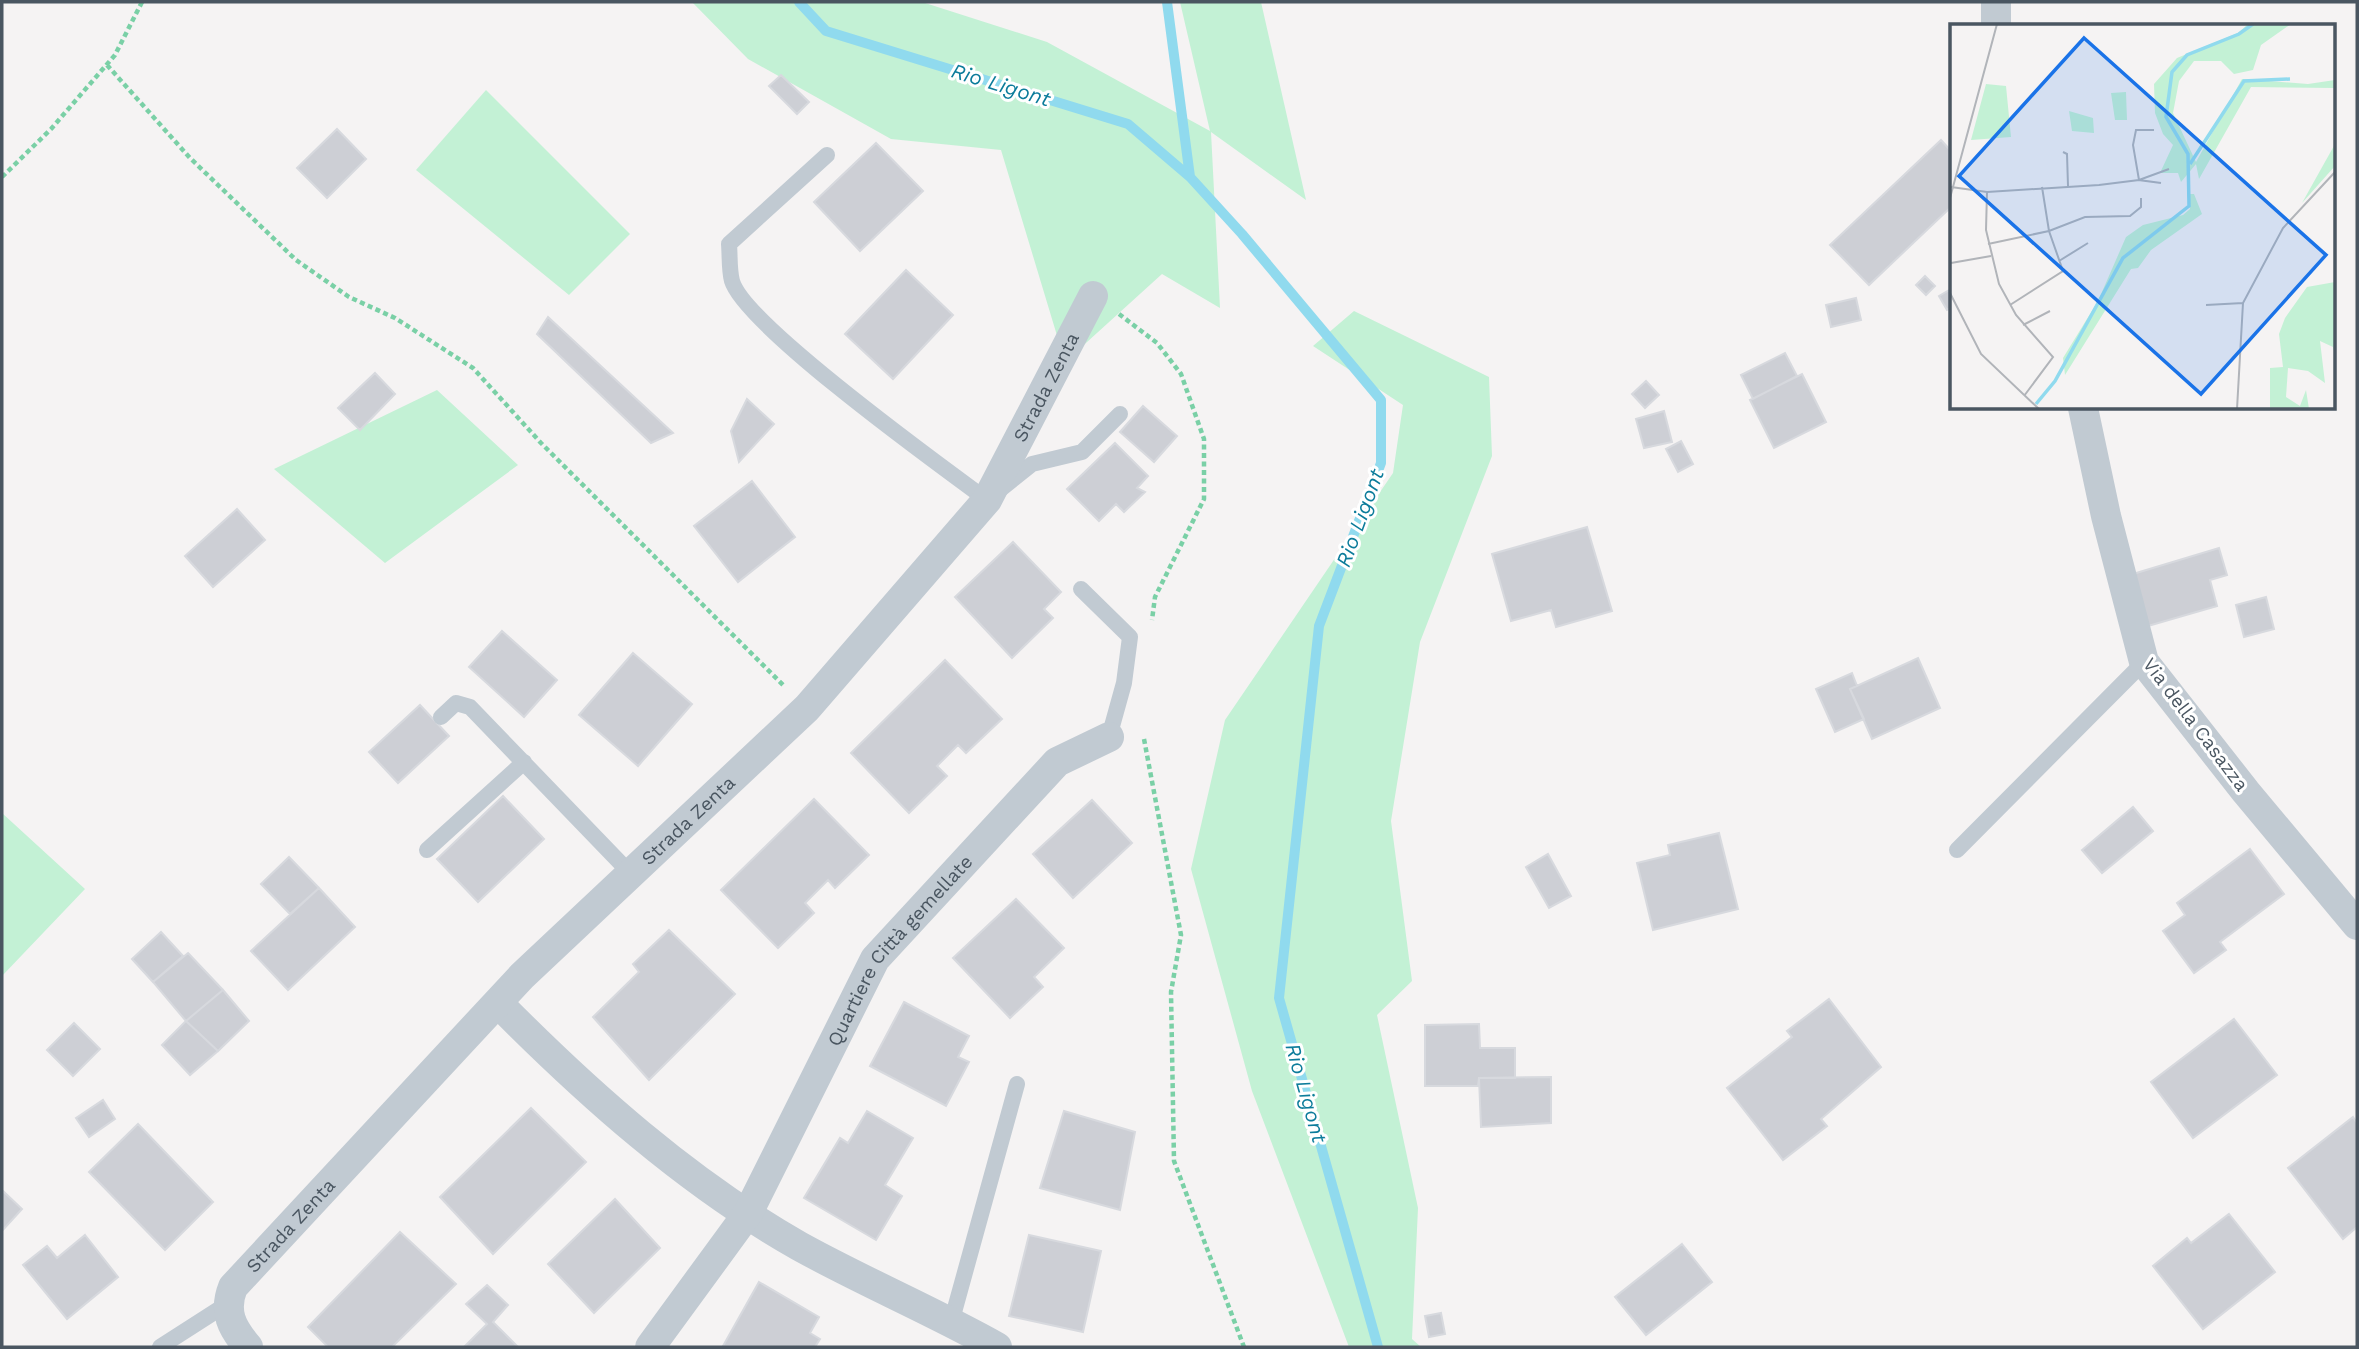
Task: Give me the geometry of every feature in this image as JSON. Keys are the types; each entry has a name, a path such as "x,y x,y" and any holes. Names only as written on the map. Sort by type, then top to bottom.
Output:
{"street":[{"path":"1996,2 1996,24"},
{"name":"Strada Zenta","path":"227,1304 233,1287 243,1275 523,976 807,708 987,500 1093,296"},
{"name":"Via della Casazza","path":"2083,410 2106,516 2144,662 2246,792 2357,925"},
{"name":"Quartiere Città gemellate","path":"650,1347 748,1213 875,960 1057,762 1109,737"},
{"path":"498,1003 609,1108 673,1160 748,1213 798,1245 998,1347"},
{"path":"227,1304 235,1330 248,1347"}],"lane":[{"path":"827,155 729,244 732,282 744,301 785,340 884,423 987,500 1032,464 1082,452 1120,414"},
{"path":"1081,589 1130,637 1124,683 1109,737"},
{"path":"1957,850 2144,662"},
{"path":"441,717 456,703 470,707 632,875"},
{"path":"427,850 524,762"},
{"path":"951,1323 1017,1084"},
{"path":"160,1347 227,1304"}],"path":[{"path":"2,177 51,130 107,65 142,2"},
{"path":"107,65 190,158 296,260 349,297 395,318 473,368 715,621 807,708"},
{"path":"1093,296 1157,343 1165,353 1181,374 1204,439 1204,499 1155,597 1151,622"},
{"path":"1144,736 1181,935 1171,992 1174,1161 1244,1347"}],"green space":[{"path":"692,2 922,2 1047,42 1210,131 1180,2 1261,2 1306,200 1211,132 1220,308 1162,274 1065,362 1001,150 891,139 748,59"},
{"path":"486,90 630,234 569,295 416,170"},
{"path":"1354,311 1489,377 1492,456 1420,642 1391,821 1412,981 1377,1015 1418,1208 1412,1339 1421,1347 1349,1347 1252,1091 1191,869 1225,720 1393,473 1403,405 1313,346"},
{"path":"437,390 518,465 385,563 274,469"},
{"path":"2,813 85,889 2,976"}],"building":[{"path":"781,75 809,102 797,114 769,86"},
{"path":"337,129 366,159 327,198 297,168"},
{"path":"1941,140 1950,150 1950,208 1869,285 1830,245"},
{"path":"876,143 923,191 860,251 814,202"},
{"path":"906,270 953,315 893,379 845,334"},
{"path":"1925,276 1935,286 1926,295 1916,285"},
{"path":"1950,290 1950,308 1947,310 1939,296"},
{"path":"1856,298 1861,320 1831,327 1826,305"},
{"path":"548,317 673,433 651,443 537,334"},
{"path":"1785,353 1797,376 1753,399 1741,375"},
{"path":"375,373 395,394 360,430 338,408"},
{"path":"1802,374 1826,422 1774,448 1750,400"},
{"path":"1646,381 1659,395 1645,408 1632,394"},
{"path":"747,399 774,424 739,462 731,431"},
{"path":"1143,406 1177,436 1154,462 1120,432"},
{"path":"1664,411 1672,442 1644,448 1636,419"},
{"path":"1681,441 1693,464 1678,472 1666,449"},
{"path":"1115,443 1148,476 1137,488 1145,492 1124,512 1116,504 1099,521 1067,489"},
{"path":"752,481 795,537 738,582 694,526"},
{"path":"237,509 265,540 213,587 185,556"},
{"path":"1587,527 1612,611 1556,627 1551,610 1511,621 1492,554"},
{"path":"1013,542 1061,592 1044,609 1053,618 1012,658 955,597"},
{"path":"2219,548 2227,575 2210,580 2217,606 2148,626 2133,574"},
{"path":"2266,597 2274,629 2244,637 2236,605"},
{"path":"502,631 557,680 524,717 469,667"},
{"path":"633,653 692,704 638,766 579,715"},
{"path":"1918,658 1940,708 1872,739 1850,689"},
{"path":"945,660 1002,719 966,753 958,745 937,766 947,776 909,813 851,753"},
{"path":"1852,673 1857,686 1850,689 1864,719 1835,732 1816,689"},
{"path":"420,705 449,736 398,783 369,752"},
{"path":"503,796 544,839 478,902 437,859"},
{"path":"814,799 869,855 835,888 828,880 805,903 814,913 778,948 721,890"},
{"path":"1092,800 1132,843 1073,898 1033,854"},
{"path":"2133,807 2153,831 2102,873 2082,850"},
{"path":"1719,833 1738,909 1653,930 1637,863 1670,855 1668,845"},
{"path":"2250,849 2284,894 2220,942 2226,950 2194,973 2163,931 2185,915 2177,903"},
{"path":"1548,854 1571,896 1549,908 1526,867"},
{"path":"289,857 319,888 290,914 261,884"},
{"path":"319,888 355,927 288,990 251,951"},
{"path":"1016,899 1064,948 1034,977 1043,987 1010,1018 953,958"},
{"path":"669,930 735,994 649,1080 593,1017 639,972 633,964"},
{"path":"161,932 183,956 153,982 132,959"},
{"path":"188,953 223,990 186,1021 153,982"},
{"path":"223,990 249,1021 218,1051 186,1021"},
{"path":"1829,999 1881,1067 1821,1119 1827,1126 1783,1160 1727,1088 1792,1037 1787,1031"},
{"path":"904,1002 969,1036 958,1057 969,1062 946,1106 870,1066"},
{"path":"2234,1019 2277,1075 2193,1138 2151,1082"},
{"path":"186,1021 218,1051 190,1075 162,1045"},
{"path":"74,1023 100,1049 73,1076 47,1050"},
{"path":"1479,1024 1480,1048 1515,1048 1515,1078 1479,1078 1478,1086 1425,1086 1425,1025"},
{"path":"1551,1077 1551,1123 1481,1127 1479,1078"},
{"path":"103,1100 115,1119 89,1137 76,1118"},
{"path":"531,1108 586,1162 493,1254 440,1197"},
{"path":"867,1111 913,1138 885,1185 902,1196 876,1240 804,1198 840,1138 848,1143"},
{"path":"1064,1111 1135,1132 1120,1210 1040,1188"},
{"path":"2353,1117 2357,1123 2357,1227 2343,1239 2288,1168"},
{"path":"138,1124 213,1202 165,1250 89,1172"},
{"path":"2,1190 22,1209 2,1231"},
{"path":"615,1199 660,1248 594,1313 548,1264"},
{"path":"2229,1214 2275,1272 2203,1329 2153,1266 2187,1238 2191,1243"},
{"path":"400,1232 456,1284 392,1347 328,1347 308,1327"},
{"path":"85,1235 118,1277 67,1319 23,1265 47,1246 57,1258"},
{"path":"1029,1235 1101,1251 1083,1332 1009,1316"},
{"path":"1682,1244 1712,1282 1646,1335 1615,1297"},
{"path":"759,1282 819,1317 810,1333 820,1339 815,1347 723,1346"},
{"path":"487,1285 508,1305 493,1322 518,1347 464,1347 487,1324 466,1304"},
{"path":"1441,1313 1445,1334 1429,1337 1425,1316"}],"waterway":[{"name":"Rio Ligont","path":"799,2 826,31 1128,124 1190,177 1242,234 1381,400 1381,463 1319,626 1279,998 1378,1347"},
{"path":"1167,2 1190,177"}]}
